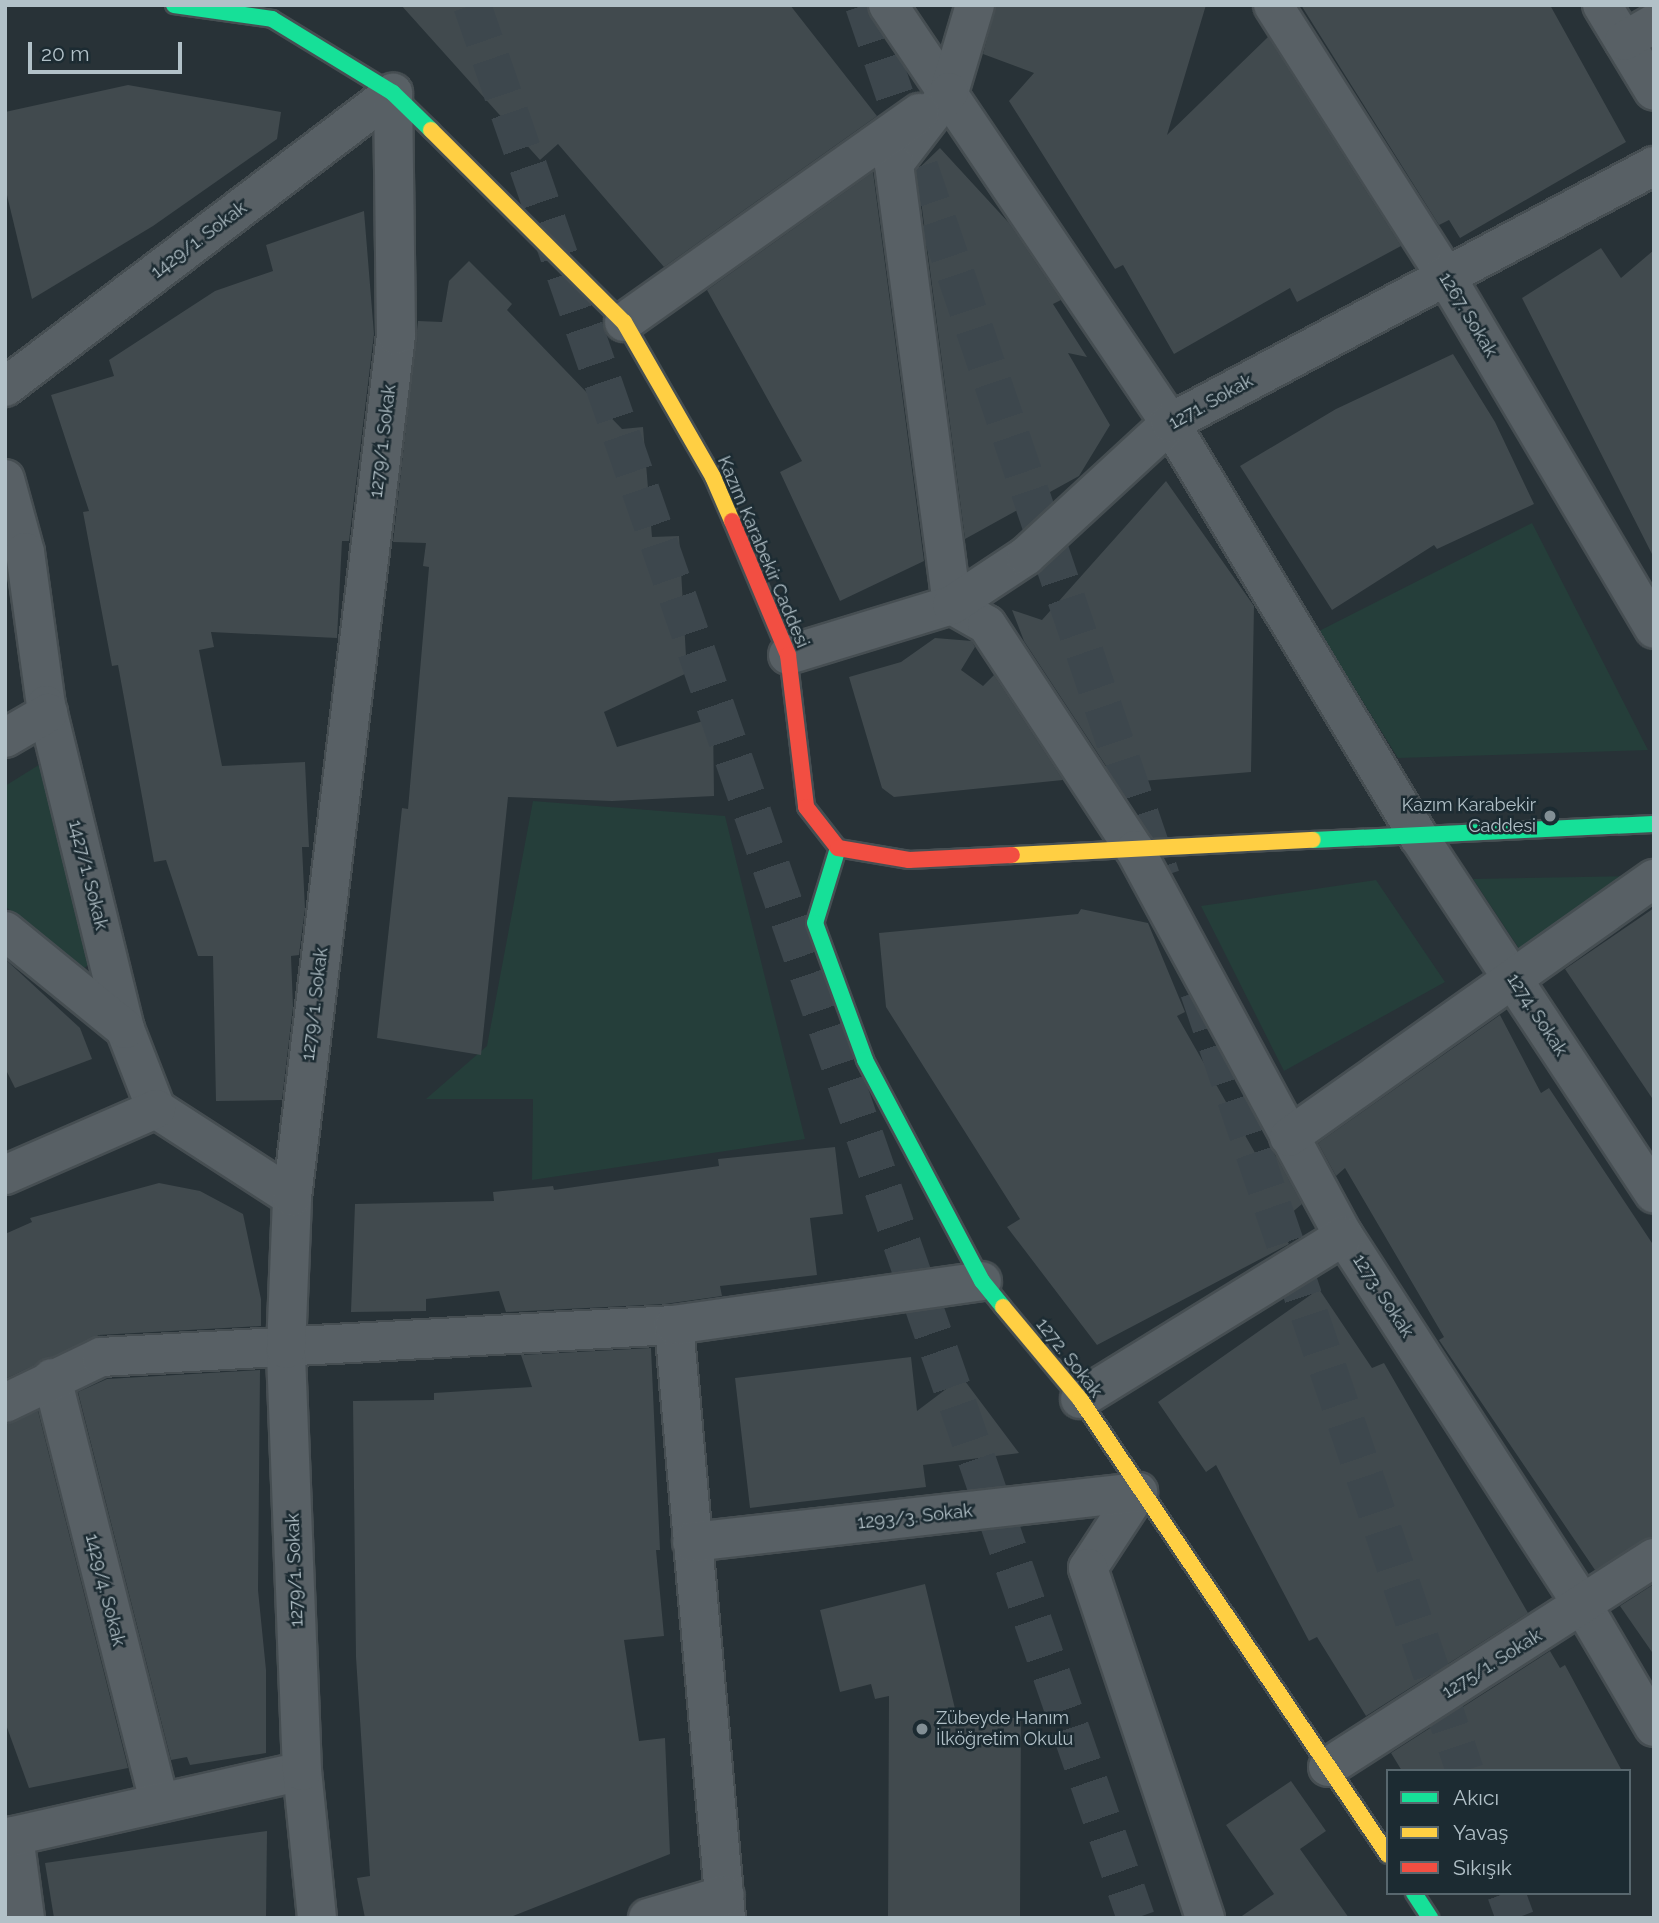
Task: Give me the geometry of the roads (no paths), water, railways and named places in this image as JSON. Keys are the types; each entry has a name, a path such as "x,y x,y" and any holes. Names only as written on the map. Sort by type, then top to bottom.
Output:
{"main road":[{"name":"Kazım Karabekir Caddesi","path":"174,5 273,12 393,93 624,322 713,477 788,655 806,807 838,848"},
{"path":"838,848 909,860 1654,824"},
{"name":"1272. Sokak","path":"838,848 815,923 865,1060 982,1281 1080,1399 1138,1492 1386,1852"},
{"path":"1415,1895 1430,1918"}],"street":[{"name":"1274. Sokak","path":"888,5 1170,423 1419,837 1654,1194"},
{"path":"952,605 894,164 949,92 975,5"},
{"name":"1267. Sokak","path":"1273,5 1445,275 1654,629"},
{"path":"1602,5 1639,33 1654,91"},
{"path":"624,322 949,92"},
{"name":"1429/1. Sokak","path":"5,387 393,93"},
{"name":"1279/1. Sokak","path":"317,1918 302,1771 286,1349 292,1197 396,335 393,93"},
{"name":"1271. Sokak","path":"788,655 952,605 1026,556 1170,423 1654,166"},
{"name":"1427/1. Sokak","path":"5,479 25,552 48,713 125,1029 156,1109"},
{"name":"1273. Sokak","path":"952,605 987,625 1135,850 1344,1236 1583,1606 1654,1727"},
{"path":"5,738 48,713"},
{"path":"1289,1137 1654,879"},
{"path":"5,931 125,1029"},
{"path":"5,1175 156,1109 292,1197"},
{"path":"1080,1399 1344,1236"},
{"path":"5,1404 51,1378 101,1357 286,1349 674,1325 982,1281"},
{"path":"648,1918 726,1906 674,1325"},
{"name":"1429/4. Sokak","path":"51,1378 159,1801"},
{"path":"1138,1492 1088,1568 1205,1918"},
{"name":"1293/3. Sokak","path":"692,1542 1138,1492"},
{"name":"1275/1. Sokak","path":"1328,1767 1654,1559"},
{"path":"25,1918 10,1837 159,1801 302,1771"}],"tunnel":[{"path":"472,5 1136,1918"},
{"path":"864,5 1161,877"},
{"path":"1199,991 1464,1769"},
{"path":"1507,1895 1515,1918"}],"place":[{"name":"Kazım Karabekir Caddesi","path":"1550,816"},
{"name":"Zübeyde Hanım İlköğretim Okulu","path":"922,1729"}]}
